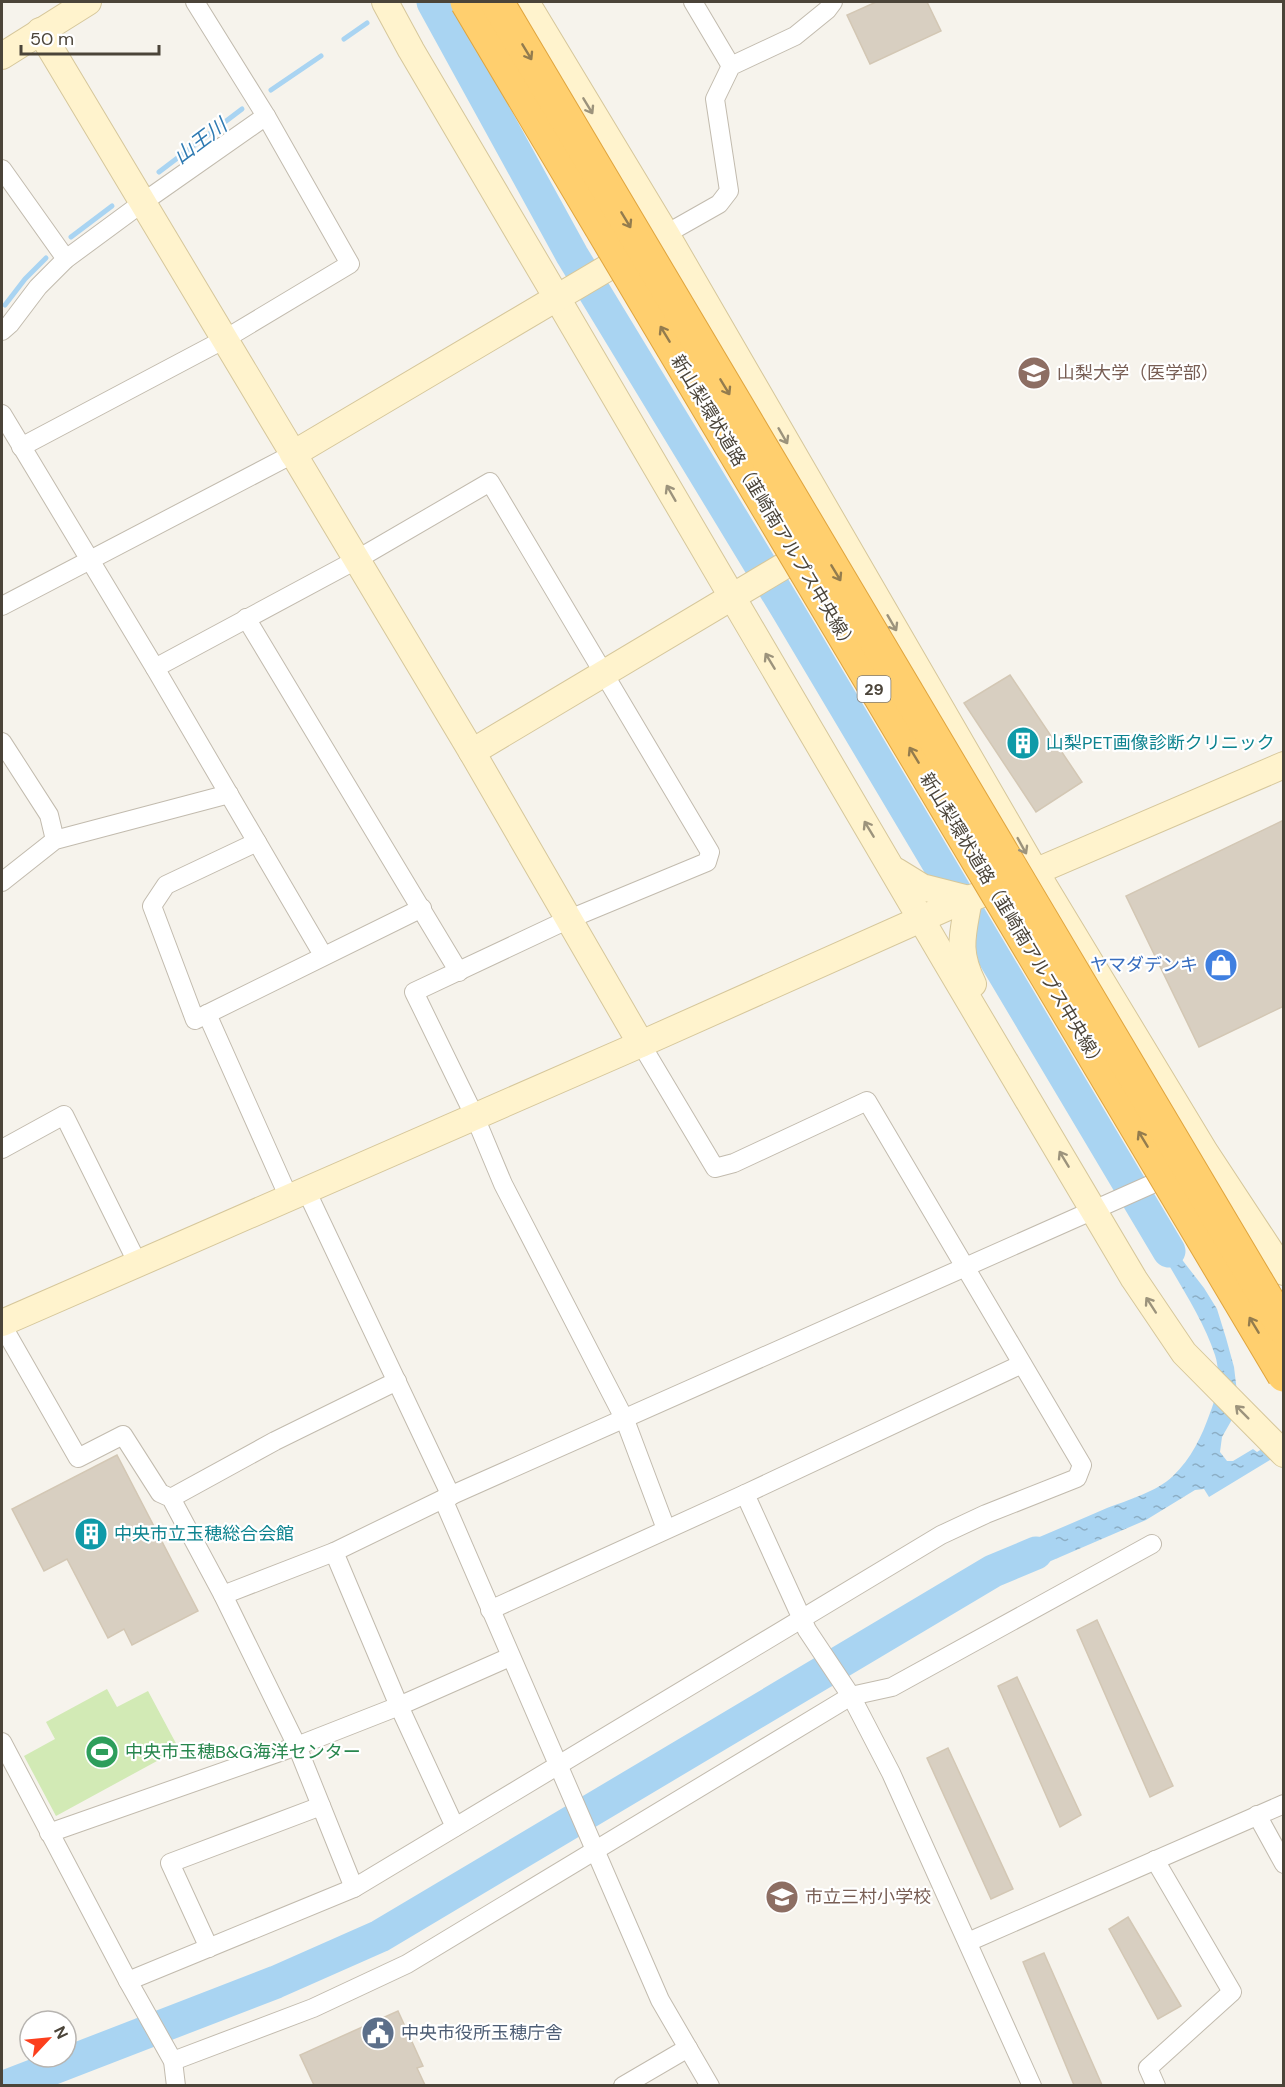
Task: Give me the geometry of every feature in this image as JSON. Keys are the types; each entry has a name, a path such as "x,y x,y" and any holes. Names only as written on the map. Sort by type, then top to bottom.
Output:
{"highway":[{"name":"新山梨環状道路（韮崎南アルプス中央線）","path":"467,2 1284,1375"},
{"name":"新山梨環状道路（韮崎南アルプス中央線）","path":"497,2 1284,1328"}],"street":[{"path":"2,56 88,2"},
{"path":"21,447 225,339 350,264 263,112 195,2"},
{"path":"386,2 411,50 1134,1279 1184,1353 1284,1454"},
{"path":"526,2 666,234 983,777 1035,871 1205,1152 1284,1272"},
{"path":"693,2 731,66"},
{"path":"2,606 293,454 719,204 729,191 715,99 731,66 795,36 815,9 833,2"},
{"path":"40,31 472,752 567,920 715,1167 734,1163 867,1101 1082,1465 1077,1478 986,1514 941,1535 354,1888 128,1981"},
{"path":"2,331 38,287 66,259 263,112"},
{"path":"2,169 66,259"},
{"path":"2,414 155,668 323,955"},
{"path":"155,668 356,560 490,482 710,852 707,862 567,920 414,992 475,1117 503,1184 625,1420 666,1528"},
{"path":"472,752 840,533"},
{"path":"246,618 459,972"},
{"path":"2,742 49,815 55,840"},
{"path":"354,1888 297,1746 224,1595 171,1498 160,1493 123,1434 78,1458 2,1324 921,920 964,897 1035,871 1284,765"},
{"path":"983,777 997,831 964,897 961,955 965,968 1001,1040 1006,1061"},
{"path":"2,882 55,840 229,794"},
{"path":"257,842 166,885 152,906 195,1020 422,908"},
{"path":"892,868 904,878 922,887 964,897 1024,900 1066,922"},
{"path":"207,1014 297,1194 397,1381 447,1498 490,1610 660,2000 710,2085"},
{"path":"2,1149 64,1115 138,1264"},
{"path":"224,1595 334,1552 447,1498 1125,1197 1205,1152"},
{"path":"490,1610 1022,1364"},
{"path":"171,1498 275,1441 397,1381"},
{"path":"745,1494 800,1618 846,1689 891,1773 1032,2085"},
{"path":"173,2061 313,2008 407,1964 595,1852 846,1689 892,1687 1152,1544"},
{"path":"334,1552 399,1706 455,1827"},
{"path":"49,1833 297,1746 399,1706 510,1657"},
{"path":"2,1742 128,1981 173,2061 176,2085"},
{"path":"968,1942 1284,1804"},
{"path":"209,1948 170,1863 321,1806"},
{"path":"1257,1815 1284,1864"},
{"path":"1155,1860 1232,1992 1148,2068 1156,2085"},
{"path":"623,2085 688,2048"}],"green space":[{"name":"中央市玉穂B&G海洋センター","path":"107,1689 117,1707 148,1691 179,1749 56,1816 24,1756 55,1739 46,1722"}],"water":[{"path":"1150,1212 1217,1309 1226,1338 1234,1367 1237,1392 1234,1416 1222,1437 1220,1452 1227,1461 1233,1461 1253,1449 1257,1452 1283,1436 1283,1452 1209,1497 1204,1489 1195,1490 1146,1520 1000,1583 989,1558 1158,1487 1173,1476 1185,1462 1207,1422 1215,1399 1217,1362 1198,1316 1144,1216"}],"building":[{"path":"876,2 927,2 941,31 870,64 847,15"},
{"name":"山梨PET画像診断クリニック","path":"1010,675 1082,782 1036,812 964,703"},
{"name":"ヤマダデンキ","path":"1284,820 1284,1006 1199,1047 1126,896"},
{"name":"中央市立玉穂総合会館","path":"117,1455 198,1611 132,1645 124,1629 108,1638 67,1559 44,1571 12,1509"},
{"path":"1097,1620 1173,1786 1150,1797 1077,1630"},
{"path":"1017,1677 1081,1815 1060,1827 998,1686"},
{"path":"948,1748 1013,1889 991,1899 927,1758"},
{"path":"1128,1917 1181,2006 1158,2019 1109,1929"},
{"path":"1044,1953 1102,2085 1074,2085 1023,1962"},
{"name":"中央市役所玉穂庁舎","path":"398,2011 423,2066 417,2068 425,2085 314,2085 300,2055"}],"waterway":[{"path":"433,2 572,255 787,609 1169,1251"},
{"name":"山王川","path":"344,39 367,23"},
{"name":"山王川","path":"271,90 321,56"},
{"name":"山王川","path":"159,172 242,109"},
{"name":"山王川","path":"71,237 112,206"},
{"name":"山王川","path":"5,305 25,279 46,258"},
{"path":"7,2086 276,1982 380,1936 993,1571 1036,1553"}],"place":[{"name":"山梨大学（医学部）","path":"1034,373"},
{"name":"山梨PET画像診断クリニック","path":"1023,743"},
{"name":"ヤマダデンキ","path":"1221,965"},
{"name":"中央市立玉穂総合会館","path":"91,1534"},
{"name":"中央市玉穂B&G海洋センター","path":"102,1752"},
{"name":"市立三村小学校","path":"782,1897"},
{"name":"中央市役所玉穂庁舎","path":"378,2033"}]}
